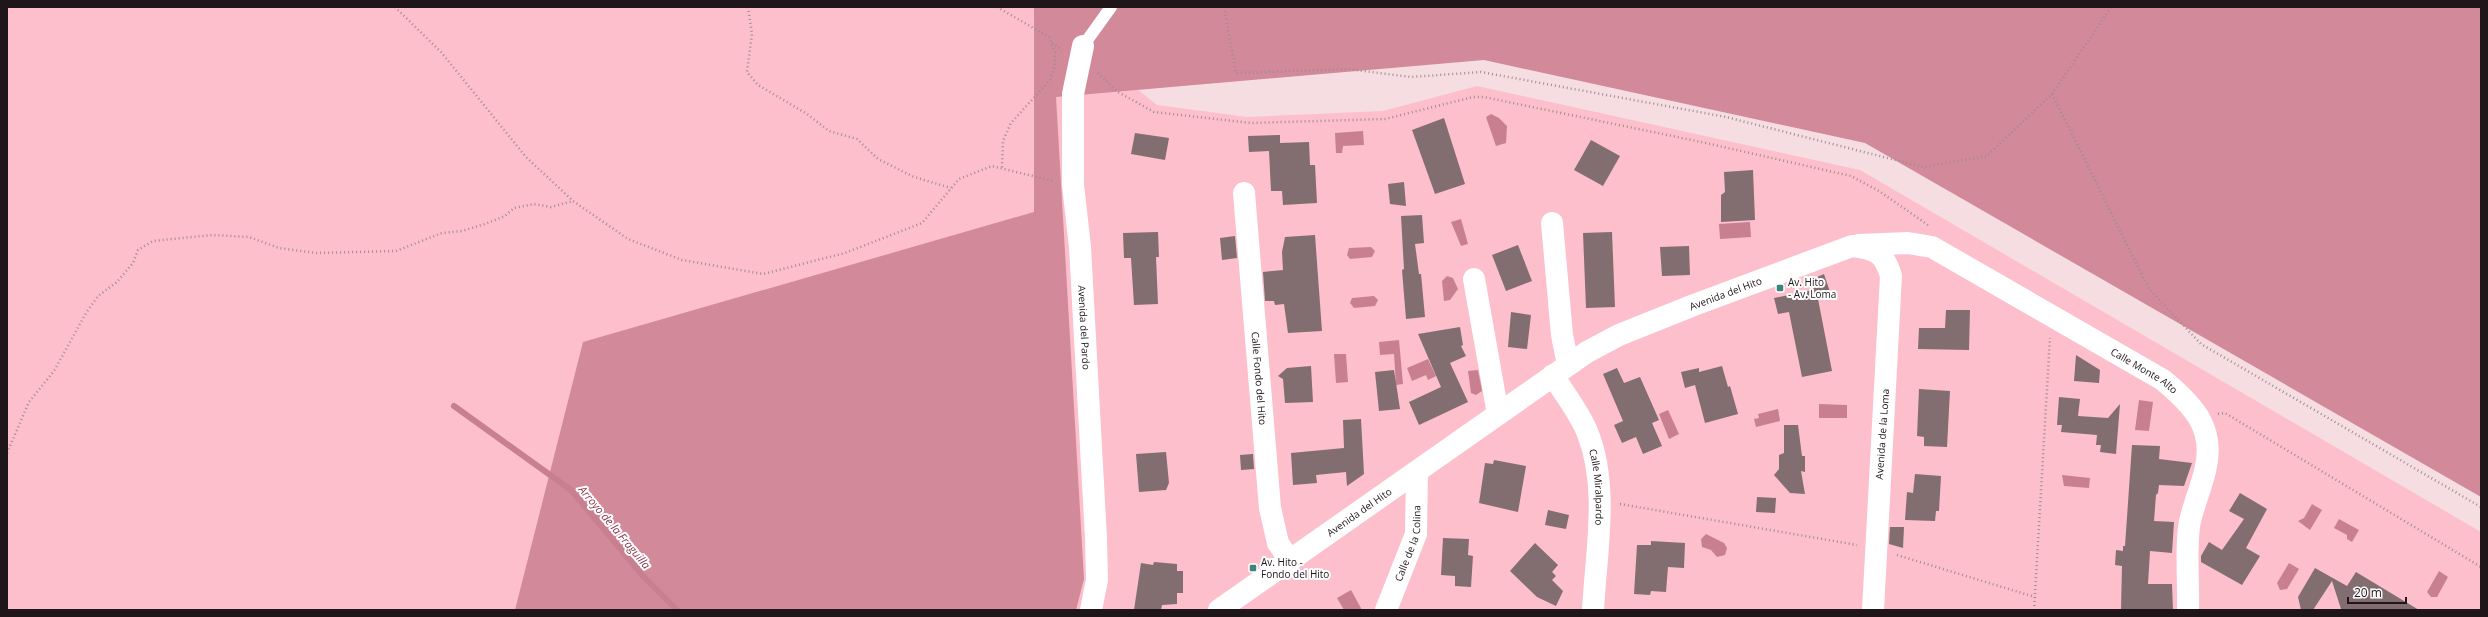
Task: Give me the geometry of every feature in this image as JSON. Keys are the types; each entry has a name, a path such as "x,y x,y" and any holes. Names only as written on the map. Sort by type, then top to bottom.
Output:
{"street":[{"name":"Avenida del Pardo","path":"1082,54 1073,94 1073,185 1080,247 1096,538 1097,580 1091,610"},
{"name":"Calle Fondo del Hito","path":"1244,193 1270,508 1278,543 1290,561"},
{"path":"1552,223 1562,335 1560,370"},
{"name":"Calle Monte Alto","path":"1852,246 1908,243 1932,247 2163,380 2190,402 2201,419 2207,443 2206,469 2190,522 2188,610"},
{"path":"1889,268 1908,243"},
{"name":"Avenida del Hito","path":"1219,610 1417,473 1560,370 1619,335 1852,246 1871,248 1889,268"},
{"name":"Avenida de la Loma","path":"1873,610 1889,268"},
{"path":"1474,279 1498,414"},
{"name":"Calle Miralpardo","path":"1560,370 1587,432 1597,463 1599,500 1593,610"},
{"name":"Calle de la Colina","path":"1386,610 1416,534 1417,473"}],"lane":[{"path":"1082,54 1111,7"}],"path":[{"path":"395,7 441,52 526,157 573,200 628,239 682,260 764,274 845,253 922,223 959,179 992,166 1073,185"},
{"path":"748,7 752,34 747,72 758,85 807,114 829,131 857,139 878,159 914,178 951,188"},
{"path":"997,7 1049,37 1055,52 1055,65 1050,80 1011,124 1002,141 1002,168"},
{"path":"1224,7 1236,73 1348,69 1411,77 1481,72 1726,117 1923,167 1987,156 2052,94 2111,7"},
{"path":"1052,43 1082,54 1094,69 1118,92 1154,112 1251,123 1386,119 1473,97 1484,97 1706,143 1851,176 1879,191 1929,226 1941,252"},
{"path":"2052,94 2149,289 2201,344 2481,507"},
{"path":"7,453 29,402 54,371 86,313 98,296 117,282 133,263 138,250 153,241 212,235 249,237 280,248 316,253 396,251 442,233 462,231 485,224 505,216 514,208 534,204 551,207 573,200"},
{"path":"2034,610 2052,315"},
{"path":"2201,419 2225,413 2481,567"},
{"path":"1599,500 1876,548 2035,597"}],"shaded area":[{"path":"7,7 1034,7 1157,105 1247,117 1383,111 1477,86 1860,170 2481,532 2481,610 7,610"},
{"path":"1034,7 2481,7 2481,497 1865,143 1484,60 1056,97 1084,579 1076,610 515,610 583,342 1034,212"},
{"path":"1491,114 1499,118 1507,126 1506,143 1496,146 1486,117"},
{"path":"1363,131 1364,145 1343,146 1342,153 1336,153 1335,133"},
{"path":"1461,219 1468,244 1461,246 1451,222"},
{"path":"1750,222 1751,237 1720,239 1719,224"},
{"path":"1371,247 1375,251 1372,257 1350,259 1347,255 1349,248"},
{"path":"1447,276 1453,278 1458,289 1450,300 1444,301 1442,281"},
{"path":"1374,296 1378,300 1375,306 1354,308 1350,303 1352,298"},
{"path":"1399,340 1403,384 1396,385 1394,354 1380,355 1379,342"},
{"path":"1334,354 1346,354 1348,382 1336,383"},
{"path":"1428,359 1436,376 1428,380 1426,375 1412,381 1407,368"},
{"path":"1478,370 1482,391 1476,395 1471,393 1468,371"},
{"path":"2139,400 2153,402 2149,431 2135,430"},
{"path":"1819,404 1847,405 1847,418 1819,418"},
{"path":"1778,409 1780,421 1756,427 1754,419 1759,418 1758,414"},
{"path":"1668,410 1679,434 1669,439 1659,414"},
{"path":"2062,475 2090,478 2089,488 2064,486"},
{"path":"2312,504 2322,510 2310,530 2298,521 2304,518"},
{"path":"2339,519 2359,530 2352,542 2347,539 2347,535 2334,528"},
{"path":"1706,534 1724,543 1727,548 1725,555 1717,557 1711,550 1702,547 1701,539"},
{"path":"2289,563 2299,569 2287,589 2280,590 2277,583"},
{"path":"2439,571 2448,577 2437,597 2431,597 2427,592"},
{"path":"1351,590 1362,610 1344,610 1337,598"}],"building":[{"path":"1444,118 1465,184 1435,194 1412,130"},
{"path":"1135,133 1169,138 1165,160 1131,154"},
{"path":"1280,135 1280,143 1309,142 1310,165 1315,165 1317,203 1283,205 1282,191 1271,191 1269,151 1249,152 1248,136"},
{"path":"1591,140 1620,156 1603,186 1574,170"},
{"path":"1753,170 1755,220 1721,222 1721,195 1725,192 1724,172"},
{"path":"1404,182 1406,206 1390,204 1388,184"},
{"path":"1422,215 1424,243 1415,244 1419,274 1421,274 1425,317 1406,319 1402,270 1404,269 1401,216"},
{"path":"1158,232 1159,257 1156,257 1158,304 1134,305 1131,258 1124,258 1123,233"},
{"path":"1612,232 1615,307 1586,308 1583,233"},
{"path":"1315,235 1322,331 1288,333 1284,304 1275,305 1274,301 1265,301 1263,272 1283,270 1282,252 1285,237"},
{"path":"1235,236 1237,258 1222,260 1220,238"},
{"path":"1518,245 1532,281 1506,291 1492,255"},
{"path":"1689,246 1690,275 1662,276 1660,247"},
{"path":"1824,274 1831,295 1818,299 1832,371 1802,377 1789,312 1778,314 1774,298 1813,290 1810,280"},
{"path":"1946,310 1970,310 1969,350 1918,349 1919,328 1945,328"},
{"path":"1511,312 1531,315 1527,349 1508,347"},
{"path":"1460,327 1463,345 1461,346 1466,356 1450,363 1468,402 1419,425 1409,402 1441,387 1418,334"},
{"path":"2076,355 2100,370 2099,383 2074,381"},
{"path":"1311,366 1313,402 1285,403 1283,379 1278,376 1287,368"},
{"path":"1722,366 1728,387 1730,386 1738,414 1705,423 1695,385 1685,388 1681,372 1699,368 1699,372"},
{"path":"1617,368 1624,383 1640,377 1659,420 1652,423 1662,446 1643,454 1636,437 1622,443 1614,425 1623,421 1603,374"},
{"path":"1394,370 1400,409 1379,411 1375,372"},
{"path":"1919,389 1950,391 1947,447 1924,446 1924,437 1917,436"},
{"path":"2059,397 2080,399 2078,416 2108,418 2120,404 2116,454 2100,452 2101,445 2096,445 2097,435 2061,432 2062,425 2057,425"},
{"path":"1361,419 1364,474 1347,486 1346,472 1316,475 1317,483 1293,485 1291,453 1344,448 1343,420"},
{"path":"1784,425 1798,425 1802,456 1805,456 1805,472 1801,471 1805,494 1790,493 1774,475 1779,469 1779,455 1784,453"},
{"path":"2132,445 2160,446 2159,459 2192,463 2184,486 2159,485 2158,493 2156,495 2154,521 2174,522 2172,553 2150,551 2148,584 2172,584 2173,610 2121,610 2122,566 2115,565 2116,550 2123,551 2123,546 2125,546"},
{"path":"1166,452 1169,483 1166,490 1139,492 1136,454"},
{"path":"1253,454 1254,469 1241,470 1240,455"},
{"path":"1494,460 1526,466 1518,512 1479,503 1485,463 1493,464"},
{"path":"1915,474 1941,476 1939,511 1936,511 1935,521 1905,520 1907,492 1913,493"},
{"path":"2240,493 2267,509 2246,548 2260,556 2242,585 2201,562 2201,556 2209,542 2222,550 2244,519 2229,511"},
{"path":"1757,497 1776,498 1775,513 1756,512"},
{"path":"1548,510 1569,515 1566,529 1545,525"},
{"path":"1890,527 1904,527 1903,548 1889,544"},
{"path":"1443,538 1469,539 1468,555 1473,556 1471,587 1455,586 1455,576 1441,575"},
{"path":"1651,541 1685,543 1684,568 1668,567 1666,592 1651,591 1650,595 1634,594 1637,545 1651,545"},
{"path":"1535,543 1558,565 1552,572 1556,576 1552,580 1563,591 1556,606 1537,597 1510,571"},
{"path":"1154,562 1177,564 1177,571 1183,571 1183,593 1177,593 1177,604 1162,605 1161,610 1134,610 1141,563 1153,565"},
{"path":"2315,568 2347,586 2356,572 2419,610 2341,609 2332,581 2313,610 2301,610 2298,597"}],"waterway":[{"name":"Arroyo de la Fraguilla","path":"454,406 571,490 643,576 677,610"}],"place":[{"name":"Av. Hito - Av. Loma","path":"1780,288"},
{"name":"Av. Hito - Fondo del Hito","path":"1253,568"}]}
